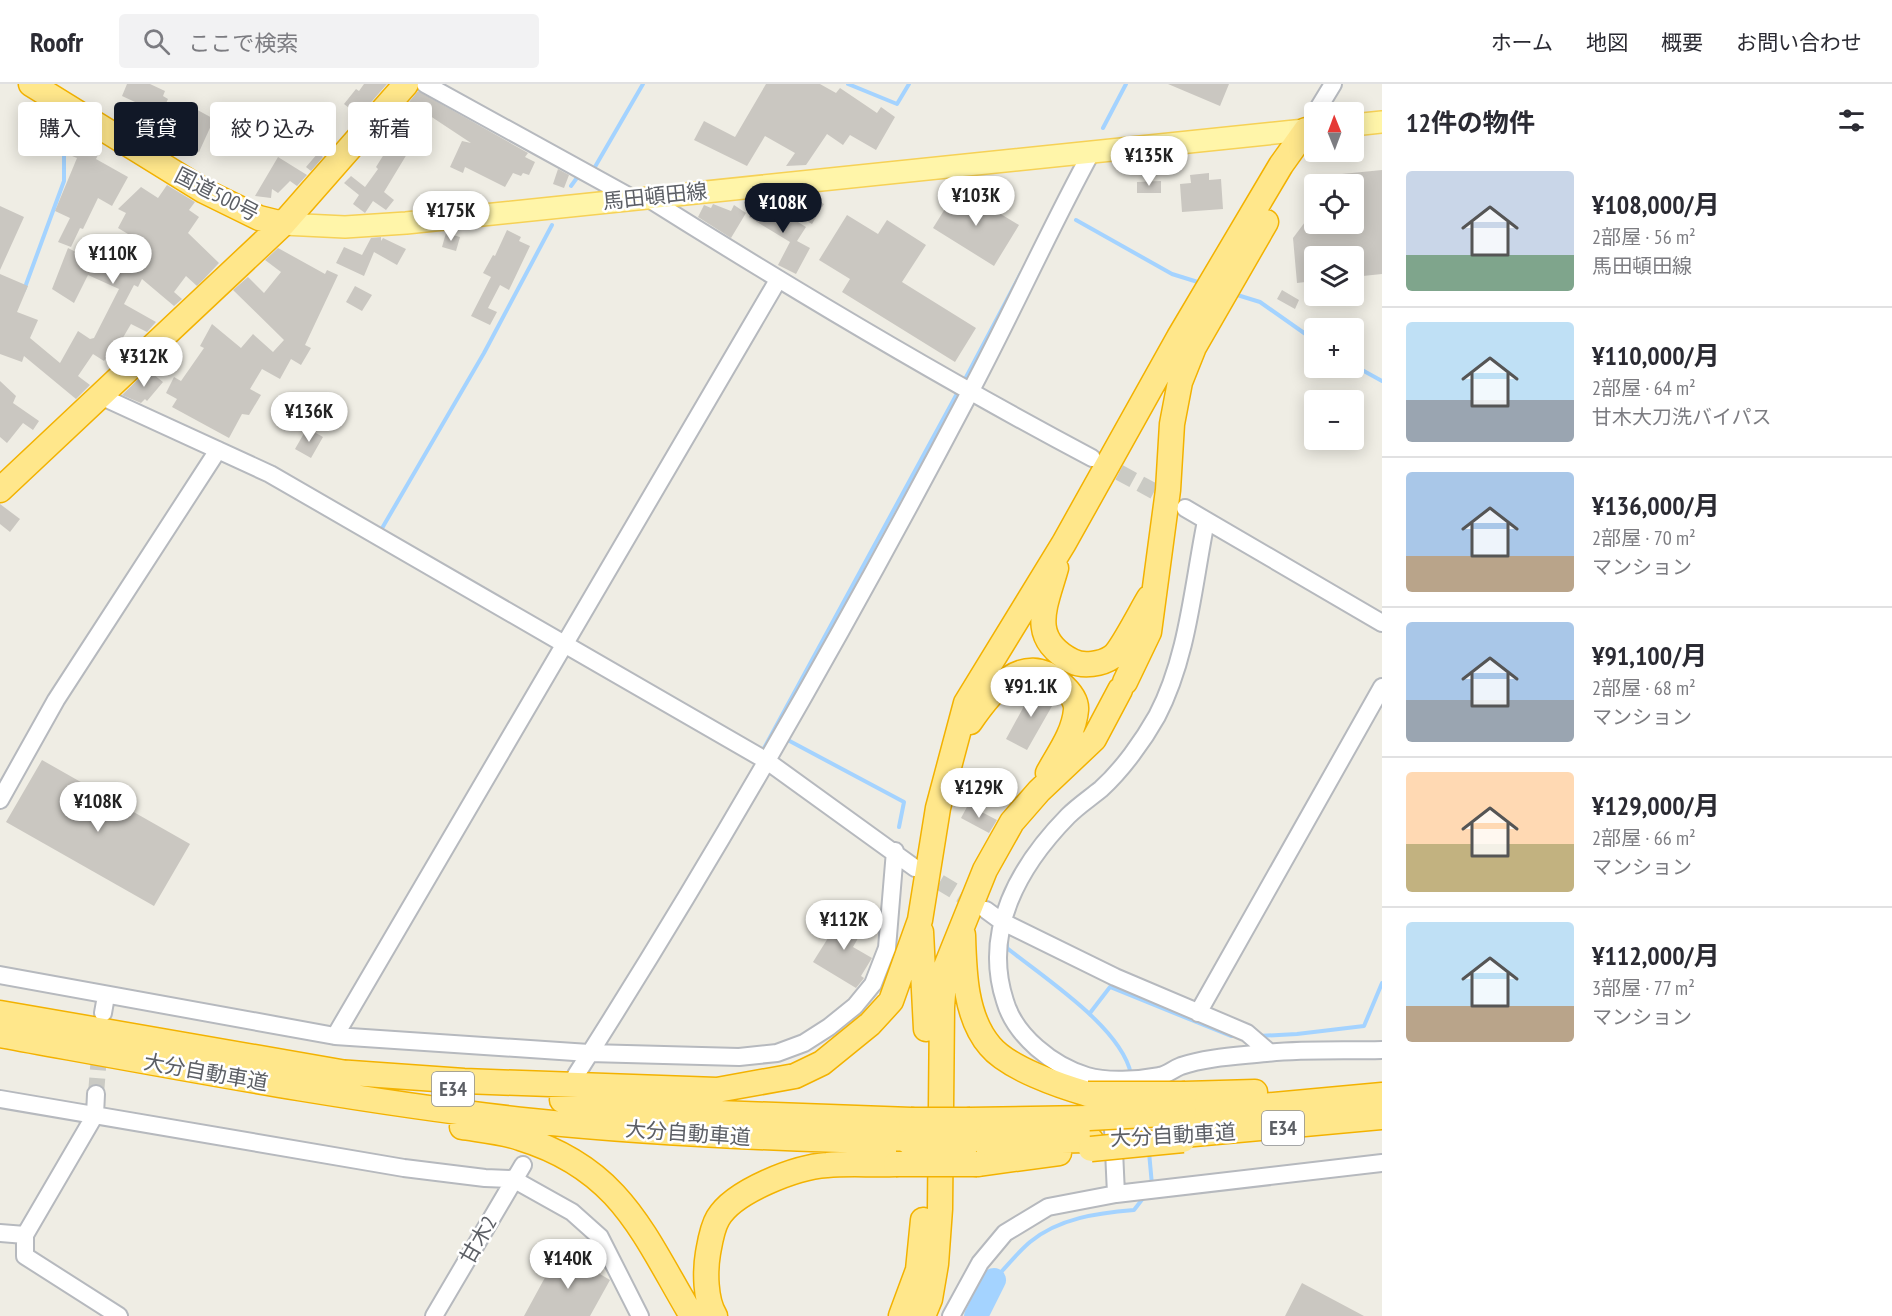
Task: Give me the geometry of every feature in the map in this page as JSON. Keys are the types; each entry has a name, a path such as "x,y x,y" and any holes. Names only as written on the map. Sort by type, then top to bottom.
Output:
{"highway":[{"name":"国道500号","path":"31,84 204,191 259,218 283,224"},
{"path":"0,490 98,395 283,224 406,84"},
{"path":"337,1072 476,1081 717,1090 795,1076 822,1063 851,1042 891,1001 920,920 938,808 966,703 1064,543 1179,337 1281,165 1304,134"},
{"path":"923,1316 930,1299 936,1264 940,1209 942,1007 945,969 985,870 1012,822 1039,791 1094,739 1149,632 1168,490 1172,424 1180,382 1194,347 1298,167 1304,149"},
{"path":"1064,543 1043,616 1045,635 1056,652 1076,663 1095,664 1114,657 1157,585"},
{"path":"956,745 982,704 1012,675 1033,670 1054,677 1068,690 1076,707 1071,731 1039,791"},
{"path":"901,1316 918,1270 925,1188 926,1005 920,920"},
{"path":"963,921 964,974 974,1014 989,1045 1003,1057 1058,1086 1188,1123 1286,1091 1382,1083"},
{"name":"大分自動車道","path":"0,1013 337,1072 452,1089 627,1107 910,1131 972,1142 1090,1136 1382,1095"},
{"name":"大分自動車道","path":"0,1035 332,1094 533,1121 717,1136 910,1131"},
{"path":"156,1064 330,1104 520,1137 570,1158 615,1193 648,1237 692,1316"},
{"name":"大分自動車道","path":"1188,1123 1382,1117"},
{"path":"715,1316 712,1311 707,1274 710,1239 718,1218 734,1201 753,1188 777,1178 825,1165 896,1164 972,1142"}],"main road":[{"path":"1364,124 1382,122"},
{"name":"馬田頓田線","path":"283,224 345,227 1091,153 1304,123"}],"street":[{"path":"426,84 639,197 970,393 1092,458"},
{"path":"1324,102 1333,84"},
{"path":"576,1075 780,737 970,393 1091,153"},
{"path":"335,1036 778,280"},
{"path":"98,395 270,474 566,645 766,761 895,851 915,868"},
{"path":"0,800 56,700 218,450"},
{"path":"1185,508 1382,623"},
{"path":"1206,521 1183,643 1171,684 1156,717 1133,752 1103,787 1070,814 1043,843 1014,889 1001,921 997,943 998,979 1010,1018 1048,1057 1088,1076 1110,1079 1161,1076 1181,1066 1258,1042 1382,1050"},
{"path":"1198,1013 1382,687"},
{"path":"0,975 335,1036 589,1053 739,1057 777,1053 804,1043 829,1027 855,1006 873,984 883,957 892,912 895,851"},
{"path":"986,910 1001,921 1115,977 1258,1042"},
{"path":"103,1013 106,996"},
{"path":"1110,1079 1116,1194"},
{"path":"96,1094 95,1115 25,1235 25,1256 119,1316"},
{"path":"0,1099 404,1168 513,1179 572,1212 600,1237 640,1316"},
{"path":"951,1316 980,1263 1005,1233 1048,1207 1116,1194 1382,1162"},
{"name":"甘木2","path":"434,1316 523,1164"},
{"path":"0,1233 25,1235"}],"building":[{"path":"127,84 150,84 165,91 163,96 168,99 167,102 135,102 122,96"},
{"path":"364,84 387,84 371,102 348,102 348,107 344,104 356,89 359,91"},
{"path":"766,84 820,84 836,93 840,88 877,113 881,107 895,117 876,150 850,135 843,145 827,134 806,165 786,166 795,153 765,136 747,166 694,140 704,121 735,137"},
{"path":"1168,84 1229,84 1220,106"},
{"path":"418,91 528,153 525,157 535,162 529,175 523,173 521,176 513,173 505,187 465,167 463,173 450,167 462,141 471,143 432,117 432,102 409,102"},
{"path":"198,110 210,117 210,128 199,152"},
{"path":"72,156 98,156 96,159 128,177 112,206 98,198 83,229 80,228 71,247 58,242 70,218 55,211 77,158"},
{"path":"315,156 323,157 311,171 306,167"},
{"path":"383,156 406,156 384,192 394,200 386,210 373,201 365,213 353,204 359,195 344,183 351,176 365,187 378,169 376,167"},
{"path":"278,157 307,175 297,186 290,181 278,193 272,189 271,198 255,196"},
{"path":"558,169 569,175 564,188 553,184"},
{"path":"1382,170 1382,274 1364,276 1364,246 1304,246 1304,282 1297,283 1293,238 1304,223 1304,234 1364,234 1364,174 1342,174"},
{"path":"1209,173 1209,180 1221,179 1223,209 1182,212 1180,184 1191,183 1190,175"},
{"path":"1161,181 1161,193 1137,193 1137,182"},
{"path":"167,185 195,202 189,210 199,217 188,233 219,263 205,278 197,286 186,276 174,292 182,299 174,306 142,279 138,287 134,285 124,304 156,322 147,332 131,324 118,346 115,344 104,361 93,354 78,376 90,385 76,399 24,356 22,362 0,354 0,274 28,286 17,312 38,320 30,338 60,363 78,331 90,339 94,338 119,289 88,275 74,303 52,289 68,248 115,272 133,237 118,228 126,213 118,209 141,187 158,198"},
{"path":"958,188 1019,225 994,266 933,228"},
{"path":"761,199 806,227 797,241 810,248 796,274 778,265 790,242 749,217"},
{"path":"814,199 824,204 812,224 803,219"},
{"path":"713,204 731,211 734,205 746,213 731,238 698,217 704,205 711,208"},
{"path":"0,206 24,217 0,270"},
{"path":"847,215 878,234 887,220 926,245 902,282 976,328 955,362 842,292 850,279 819,260"},
{"path":"507,230 521,237 519,241 530,246 509,290 500,285 488,308 497,312 490,325 471,316 491,277 483,273 493,255 495,256"},
{"path":"446,233 460,237 456,251 442,247"},
{"path":"381,237 381,241 383,238 406,249 397,265 374,252 364,276 336,263 344,247 362,255 371,238"},
{"path":"278,248 325,274 327,270 338,275 305,345 311,348 301,365 291,359 280,379 262,369 250,389 261,395 249,415 242,414 229,438 172,407 177,399 166,393 174,377 181,381 204,348 200,346 212,324 241,348 253,334 273,352 284,340 233,290 248,277 264,293 281,272 265,260"},
{"path":"355,286 372,295 362,311 346,302"},
{"path":"1282,290 1299,300 1295,309 1277,299"},
{"path":"148,370 163,382 147,401 145,399 141,403 122,395"},
{"path":"0,381 16,396 13,403 39,421 33,430 23,423 7,443 0,437"},
{"path":"307,428 323,437 311,458 295,449"},
{"path":"0,504 20,519 10,532 0,524"},
{"path":"1035,686 1056,699 1027,750 1006,739"},
{"path":"42,760 190,844 154,906 6,822"},
{"path":"968,805 997,820 989,833 961,818"},
{"path":"843,911 866,924 853,947 872,958 861,976 864,978 856,988 813,962 828,938 823,935 831,921 836,924"},
{"path":"560,1250 610,1280 590,1316 524,1316"},
{"path":"1302,1283 1364,1316 1285,1316"}],"waterway":[{"path":"592,172 643,84"},
{"path":"848,84 897,104 909,84"},
{"path":"1103,128 1126,84"},
{"path":"24,290 64,181 64,156"},
{"path":"571,186 579,175"},
{"path":"1076,220 1172,274 1201,283"},
{"path":"381,530 484,353 552,225"},
{"path":"963,383 1021,273"},
{"path":"1234,294 1260,302 1304,333"},
{"path":"1364,371 1382,381"},
{"path":"763,750 959,390"},
{"path":"784,738 904,802 899,827"},
{"path":"1007,941 1007,948 1097,1021 1124,1056 1131,1074"},
{"path":"1258,1036 1364,1026 1382,983"},
{"path":"1090,1013 1110,987 1231,1036 1239,1036"},
{"path":"1149,1152 1152,1185"},
{"path":"994,1280 1030,1242 1053,1227 1079,1218 1134,1210 1144,1197"},
{"path":"976,1316 994,1280"}],"tunnel":[{"path":"1098,461 1176,503"},
{"path":"919,870 980,906"},
{"path":"96,1094 100,1043"}]}
